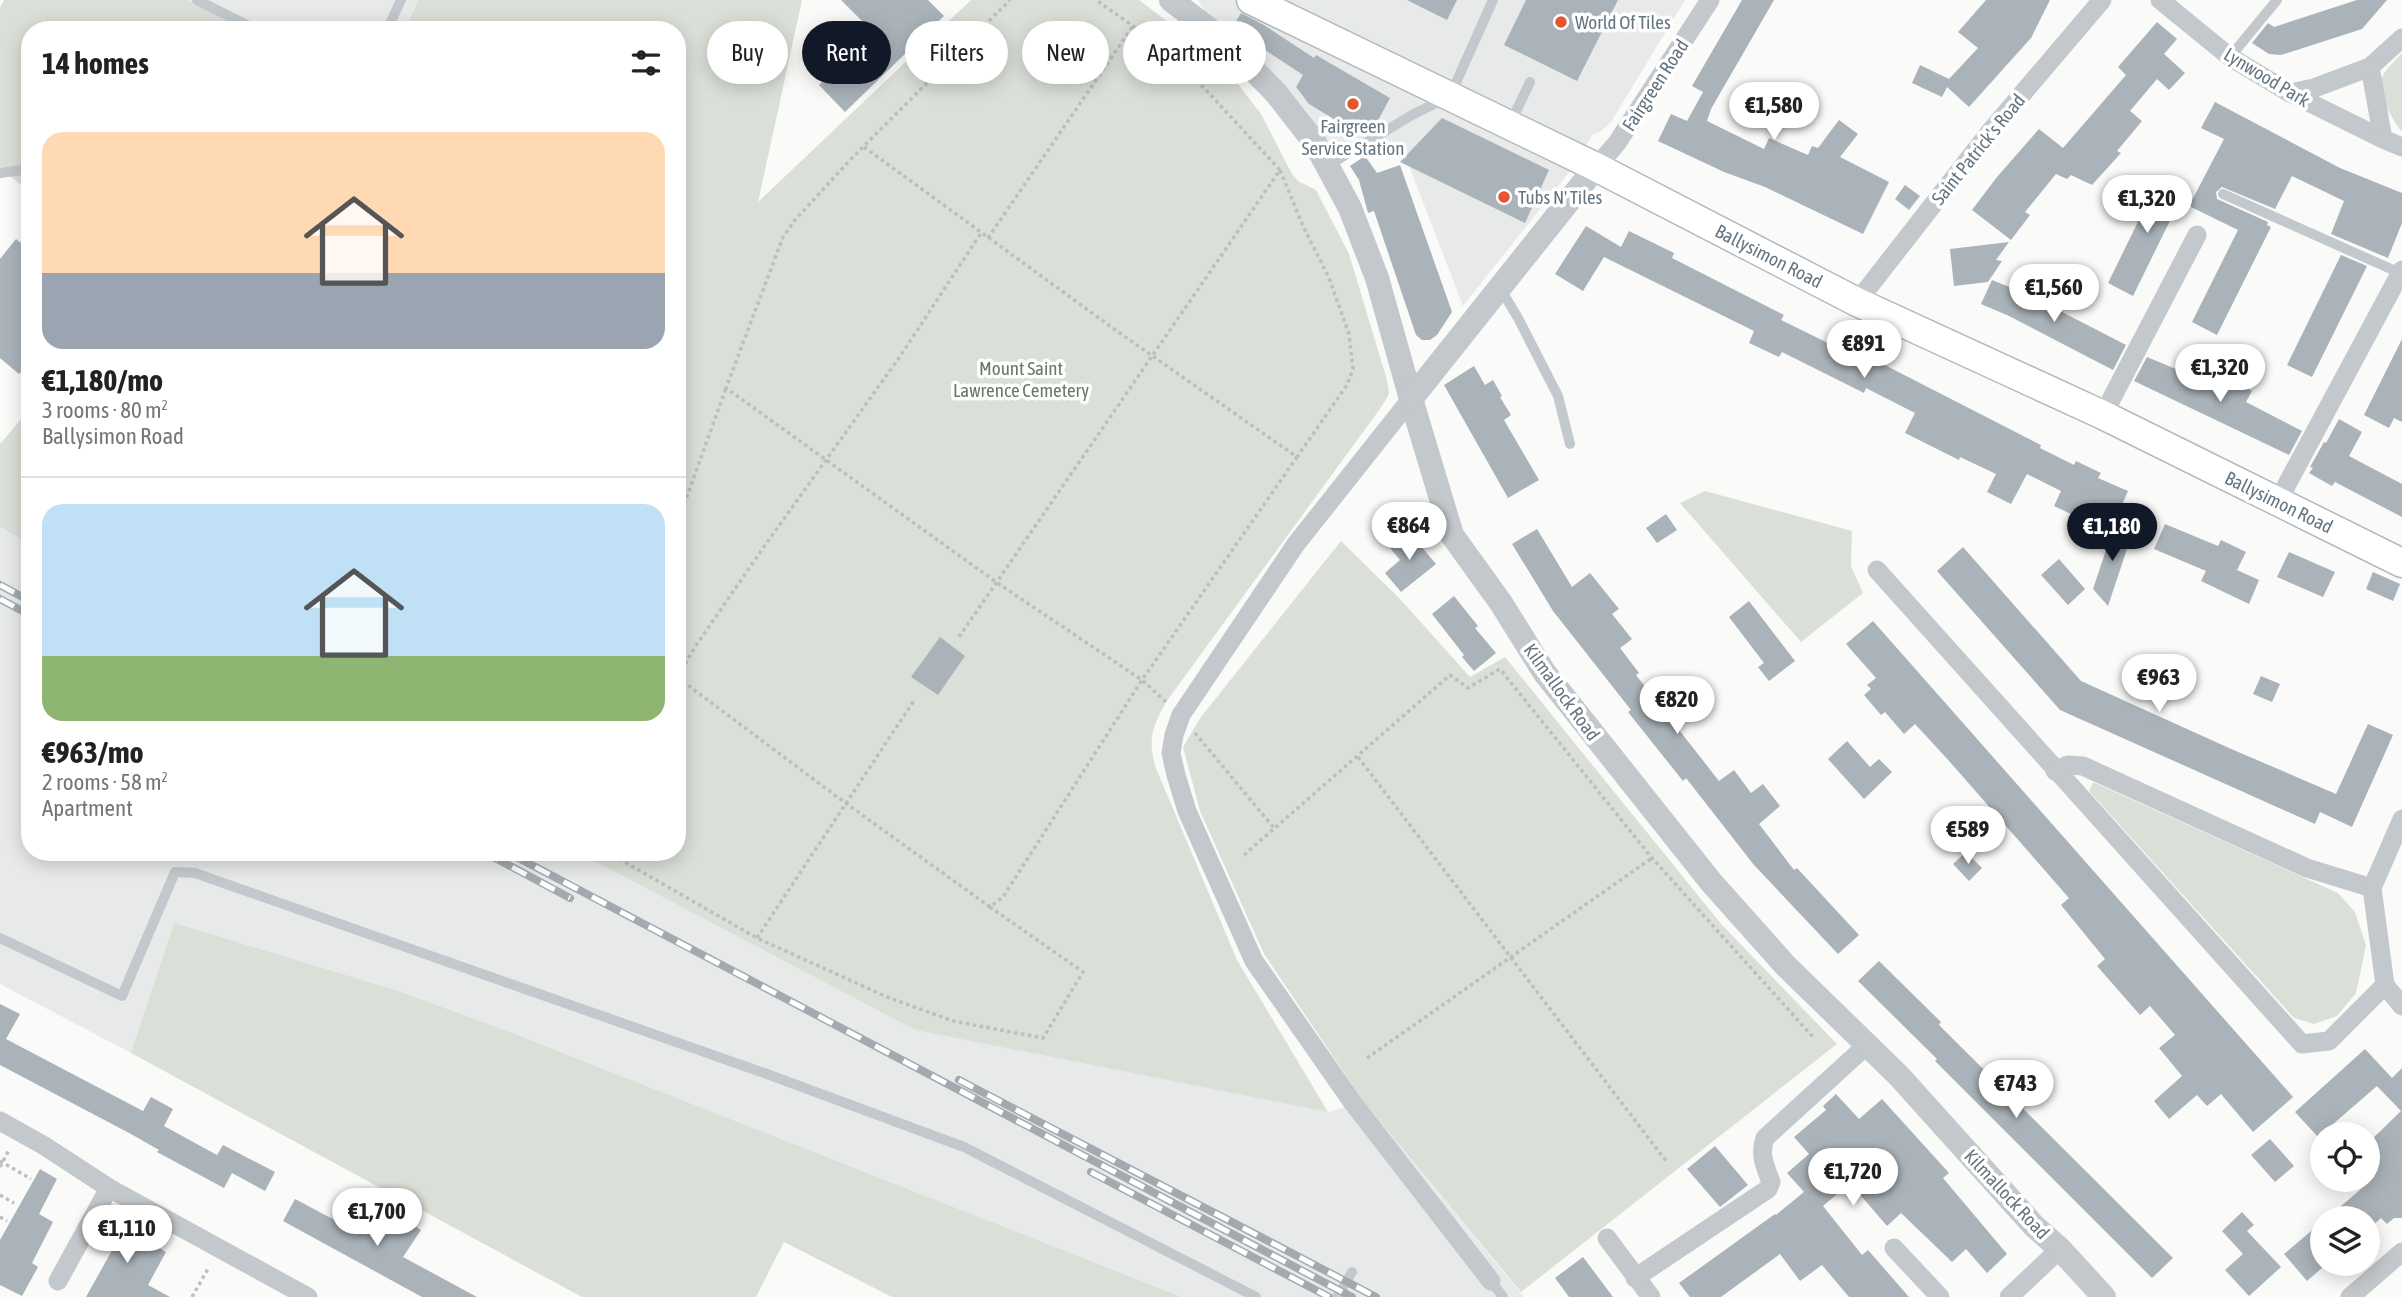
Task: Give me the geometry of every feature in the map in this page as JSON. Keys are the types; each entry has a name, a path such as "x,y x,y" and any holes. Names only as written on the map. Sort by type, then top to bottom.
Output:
{"main road":[{"name":"Ballysimon Road","path":"1251,0 1596,167 1857,302 2103,415 2402,563"}],"street":[{"name":"Fairgreen Road","path":"1596,167 1617,143 1710,0"},
{"name":"Saint Patrick's Road","path":"1857,302 1989,133 2102,0"},
{"name":"Lynwood Park","path":"2160,0 2230,57 2290,93 2402,147"},
{"name":"Kilmallock Road","path":"1178,4 1227,43 1276,93 1315,143 1328,166 1350,208 1377,278 1410,399 1452,535 1501,603 1544,672 1711,882 1785,965 1899,1076 2034,1226 2104,1297"},
{"path":"2290,93 2314,88 2370,67 2402,38"},
{"path":"2370,67 2383,139"},
{"path":"1497,1289 1353,1104 1254,961 1188,811 1171,753 1181,715 1296,544 1596,167"},
{"path":"2103,415 2197,235"},
{"path":"2278,501 2401,271"},
{"path":"1877,570 2302,1044 2329,1041 2385,985"},
{"path":"2055,771 2068,765 2083,766 2307,868 2372,888"},
{"path":"2402,820 2372,888 2385,985 2402,1006"},
{"path":"1635,1278 1768,1189 1771,1182 1761,1148 1765,1138 1867,1045"},
{"path":"0,1121 109,1188 303,1296"},
{"path":"58,1281 109,1188"},
{"path":"1608,1238 1651,1297"},
{"path":"1894,1248 1941,1297"},
{"path":"2008,1297 2060,1250"},
{"path":"2350,1297 2402,1252"}],"lane":[{"path":"197,0 239,21"},
{"path":"391,21 401,0"},
{"path":"1328,166 1412,115 1450,96 1493,0"},
{"path":"2230,57 2277,0"},
{"path":"1509,125 1530,82"},
{"path":"0,173 21,170"},
{"path":"2223,194 2401,271"},
{"path":"1500,287 1558,396 1570,444"},
{"path":"0,938 122,996 175,872 194,873 767,1074 964,1147 1256,1297"},
{"path":"1337,1297 1352,1272"}],"path":[{"path":"686,499 783,237 794,220 1010,0"},
{"path":"1096,0 1126,21"},
{"path":"988,238 1123,41"},
{"path":"990,907 1003,897 1142,680 1347,386 1353,369 1349,334 1329,278 1303,226 1280,170 1200,84"},
{"path":"863,147 1297,457"},
{"path":"959,637 1280,170"},
{"path":"686,663 900,358 981,233"},
{"path":"726,388 996,582 1142,680 1181,715 1274,828"},
{"path":"1244,855 1450,675 1468,688 1500,669 1652,858 1813,1037"},
{"path":"623,861 757,938 887,997 953,1021 1043,1038 1083,972 846,803 686,683"},
{"path":"757,938 915,699"},
{"path":"1357,757 1667,1161"},
{"path":"1367,1058 1652,858"},
{"path":"0,1161 31,1179"},
{"path":"0,1195 13,1203"},
{"path":"0,1217 7,1221"},
{"path":"192,1297 218,1250"}],"shaded area":[{"path":"188,0 418,0 409,21 231,21"},
{"path":"1198,0 1685,0 1611,122 1600,132 1593,134 1571,170 1463,306 1401,145 1344,157 1266,76 1266,21 1214,21"},
{"path":"0,527 21,539 21,861 594,861 915,1030 1328,1112 1364,1102 1524,1297 1182,1297 515,1034 174,923 131,1053 0,984"}],"green space":[{"path":"4,0 188,0 231,21 21,21 21,185 0,167 0,8"},
{"name":"Mount Saint Lawrence Cemetery","path":"418,0 802,0 788,64 788,21 707,21 707,84 784,84 758,202 882,84 891,84 891,76 905,63 905,84 1008,84 1008,21 949,21 971,0 1139,0 1167,21 1123,21 1123,84 1238,84 1261,114 1292,174 1298,181 1316,190 1349,254 1389,394 1166,702 1155,726 1152,748 1155,766 1237,960 1328,1112 915,1030 594,861 686,861 686,21 409,21"},
{"path":"2402,53 2402,132 2386,105 2381,82 2385,72"},
{"path":"21,420 21,539 0,527 0,444"},
{"path":"1705,491 1852,531 1851,566 1863,593 1801,642 1680,503"},
{"path":"1341,541 1400,599 1470,677 1505,657 1722,925 1837,1044 1521,1292 1364,1102 1264,954 1200,811 1183,747 1201,717"},
{"path":"2093,782 2338,893 2355,912 2366,945 2356,993 2337,1016 2314,1024 2294,1018 2089,791"},
{"path":"174,923 398,991 515,1034 1182,1297 892,1297 784,1242 756,1297 582,1297 131,1053"}],"building":[{"path":"841,0 928,0 944,16 939,21 905,21 905,54 891,67 891,21 862,21"},
{"path":"1407,0 1457,0 1447,20"},
{"name":"World Of Tiles","path":"1526,0 1618,0 1577,81 1504,45"},
{"path":"1742,0 1774,0 1711,109 1707,121 1764,149 1769,138 1808,155 1812,146 1818,148 1839,120 1858,134 1840,157 1889,182 1863,234 1765,187 1724,172 1658,141 1671,114 1687,121 1703,92 1692,86"},
{"path":"1986,0 2050,0 2031,38 1969,107 1947,87 1942,97 1912,83 1920,65 1949,79 1978,48 1958,32"},
{"path":"2357,0 2387,0 2362,29 2281,55 2269,54 2252,43 2268,23 2274,27"},
{"path":"1241,13 1256,21 1236,21"},
{"path":"2157,22 2177,39 2164,54 2185,73 2169,90 2157,79 2130,111 2142,121 2117,151 2121,153 2092,185 2071,175 2067,179 2056,174 2025,212 2030,215 2011,240 1972,210 2039,129 2063,148 2126,75 2118,67"},
{"path":"1266,26 1314,58 1316,55 1390,98 1373,130 1362,136 1309,104 1296,87 1303,75 1266,51"},
{"path":"820,84 874,84 845,112"},
{"path":"2215,102 2340,168 2402,193 2402,223 2388,258 2331,234 2344,201 2292,176 2275,209 2222,187 2216,192 2217,199 2268,222 2267,225 2271,227 2217,335 2192,322 2238,230 2189,206 2224,139 2201,128"},
{"name":"Tubs N' Tiles","path":"1442,118 1549,170 1525,223 1400,162"},
{"path":"1365,156 1377,173 1400,165 1452,312 1437,335 1430,340 1422,340 1416,335 1374,211 1368,213 1359,180 1350,166"},
{"path":"2161,175 2186,188 2133,296 2108,283"},
{"path":"1905,185 1920,196 1909,210 1895,199"},
{"path":"1586,226 1621,247 1629,231 1674,253 1672,258 1784,315 1781,320 1832,345 1834,339 2041,445 2040,448 2074,465 2076,461 2101,473 2098,478 2128,491 2112,528 2054,506 2061,491 2027,474 2011,504 1987,492 1996,474 1960,457 1959,460 1905,433 1915,413 1866,388 1864,393 1782,352 1779,357 1749,343 1754,331 1604,257 1583,291 1555,274"},
{"path":"16,239 21,243 19,374 0,358 0,259"},
{"path":"2009,242 1996,260 2002,261 1988,282 1954,286 1950,249"},
{"path":"2341,255 2367,266 2312,377 2287,365"},
{"path":"1992,280 2029,295 2126,345 2113,370 1981,304"},
{"path":"2402,339 2402,422 2394,418 2389,428 2364,415"},
{"path":"2147,357 2220,390 2227,377 2252,391 2246,402 2302,431 2289,455 2134,381"},
{"path":"1474,366 1485,385 1493,380 1511,415 1504,420 1539,480 1508,498 1444,385"},
{"path":"2339,419 2362,432 2349,456 2402,484 2402,517 2335,482 2332,486 2309,473"},
{"path":"1666,514 1677,530 1657,543 1646,528"},
{"path":"2165,524 2218,546 2221,540 2246,552 2237,570 2259,580 2249,604 2201,581 2206,571 2154,549"},
{"path":"2114,526 2133,531 2108,606 2093,589"},
{"path":"1537,529 1572,587 1590,573 1619,609 1612,614 1632,639 1620,648 1639,673 1636,675 1719,781 1734,770 1751,793 1763,784 1780,806 1759,824 1794,870 1797,868 1859,935 1838,954 1754,865 1686,778 1683,781 1553,611 1512,544"},
{"path":"1409,532 1436,564 1401,592 1385,573 1400,560 1390,548"},
{"path":"1963,547 2081,681 2229,748 2336,794 2368,724 2393,735 2352,827 2320,812 2315,824 2060,710 1937,571"},
{"path":"2289,552 2335,572 2323,597 2277,577"},
{"path":"2059,559 2085,589 2068,605 2041,575"},
{"path":"2373,572 2400,584 2393,601 2366,589"},
{"path":"1454,596 1496,653 1474,671 1432,614"},
{"path":"1749,601 1795,661 1769,681 1758,667 1764,663 1729,617"},
{"path":"1873,621 2293,1097 2253,1132 2221,1094 2207,1106 2197,1095 2169,1119 2154,1101 2182,1076 2159,1048 2175,1035 2150,1006 2140,1015 2097,966 2105,959 2061,905 2069,898 1950,762 1915,724 1904,734 1885,712 1881,715 1864,695 1871,689 1867,685 1876,678 1846,644"},
{"path":"940,637 965,656 938,695 911,677"},
{"path":"2261,676 2280,684 2272,702 2253,694"},
{"path":"1847,741 1870,767 1879,759 1892,772 1864,799 1828,759"},
{"path":"1966,852 1982,868 1969,881 1953,864"},
{"path":"1879,961 1941,1022 1939,1025 2173,1258 2152,1278 1858,981"},
{"path":"0,1004 20,1014 6,1039 143,1111 151,1097 173,1109 164,1126 217,1155 223,1145 275,1172 265,1191 232,1173 224,1188 157,1152 159,1150 131,1134 0,1065"},
{"path":"2365,1049 2392,1078 2402,1068 2402,1218 2394,1218 2387,1224 2380,1219 2380,1206 2341,1206 2357,1192 2380,1192 2380,1131 2401,1111 2377,1086 2335,1122 2310,1122 2310,1128 2295,1112"},
{"path":"1836,1094 1859,1119 1882,1099 1949,1173 1943,1178 2007,1254 1987,1273 1966,1249 1952,1262 1901,1213 1887,1226 1850,1183 1823,1206 1862,1255 1868,1250 1909,1297 1849,1297 1822,1265 1800,1281 1780,1254 1721,1297 1690,1297 1679,1283 1776,1215 1804,1192 1787,1173 1809,1154 1794,1137 1826,1110 1823,1106"},
{"path":"2270,1139 2294,1166 2275,1182 2251,1155"},
{"path":"1715,1146 1748,1185 1720,1207 1687,1169"},
{"path":"40,1169 57,1179 39,1214 53,1222 32,1263 38,1267 22,1296 0,1285 0,1240"},
{"path":"295,1199 361,1234 371,1217 386,1226 399,1203 418,1214 412,1224 421,1230 403,1257 477,1297 422,1297 283,1221"},
{"path":"2242,1212 2254,1225 2247,1231 2281,1267 2249,1296 2225,1270 2243,1254 2222,1231"},
{"path":"106,1218 166,1252 148,1285 170,1297 86,1297 115,1245 97,1235"},
{"path":"2310,1232 2310,1276 2313,1276 2307,1281 2284,1254"},
{"path":"1583,1257 1613,1297 1569,1297 1555,1278"}],"railway":[{"path":"0,585 21,596"},
{"path":"0,599 21,610"},
{"path":"501,861 570,898"},
{"path":"524,861 1352,1297"},
{"path":"959,1080 1376,1297"},
{"path":"1091,1172 1329,1297"}],"place":[{"name":"World Of Tiles","path":"1561,22"},
{"name":"Fairgreen Service Station","path":"1353,104"},
{"name":"Tubs N' Tiles","path":"1504,197"}]}
